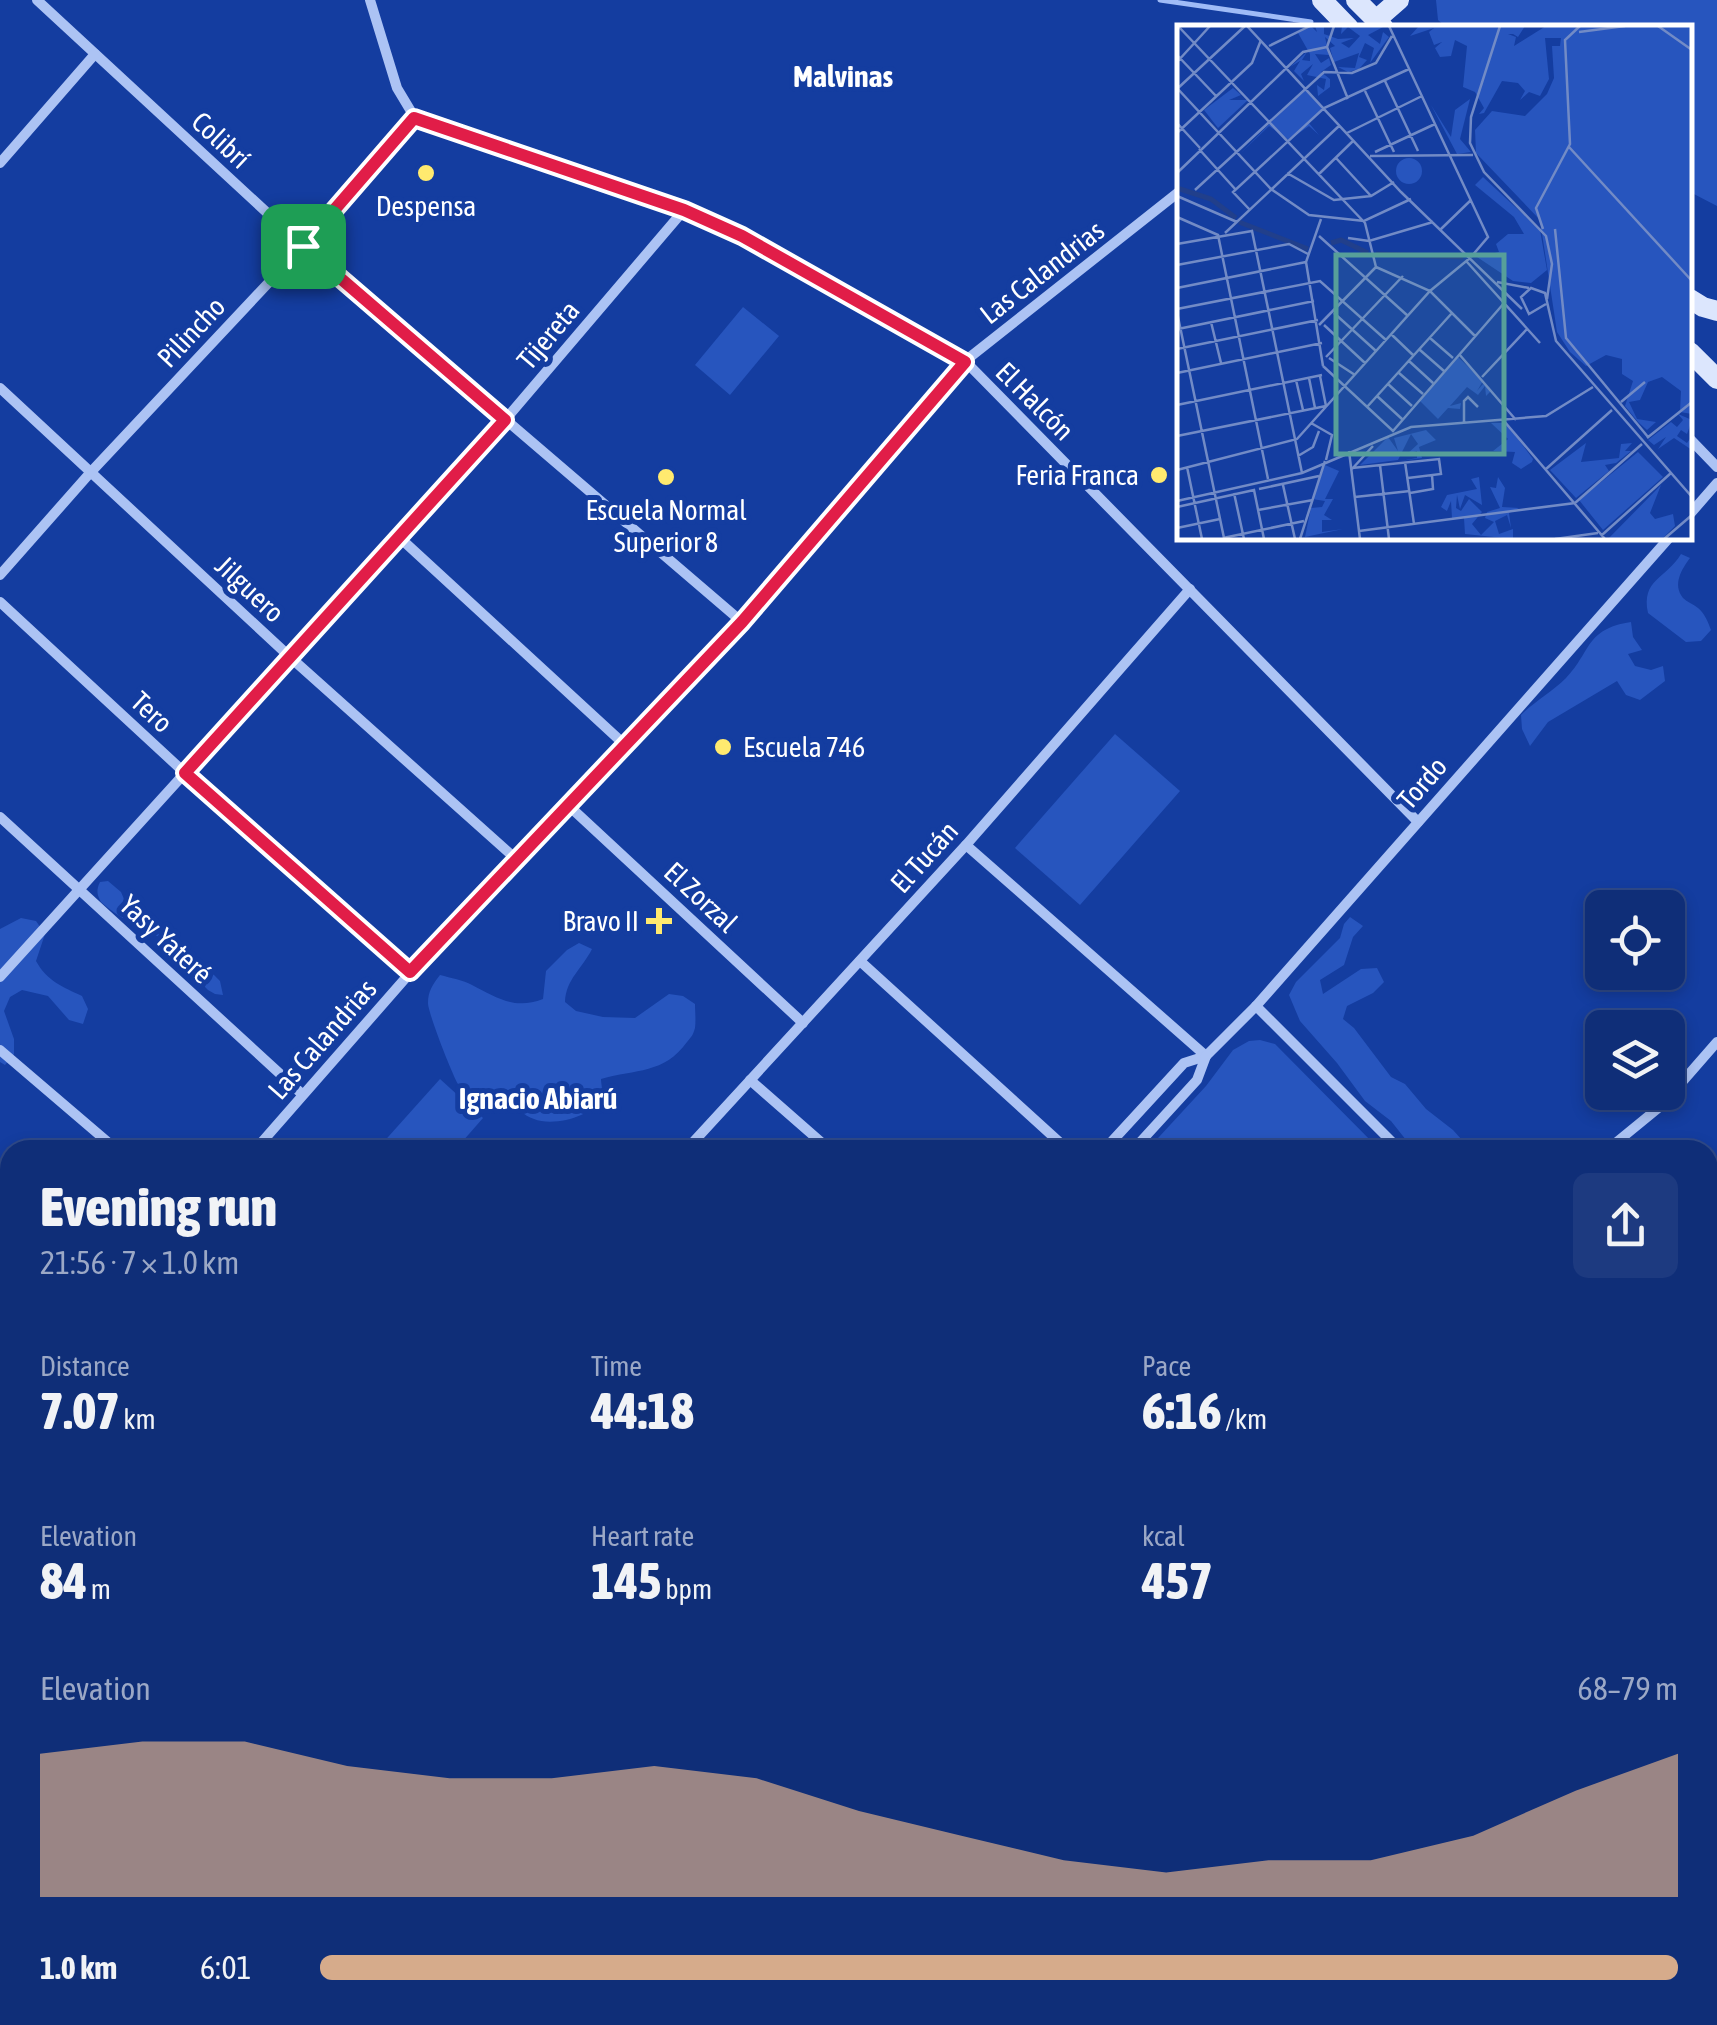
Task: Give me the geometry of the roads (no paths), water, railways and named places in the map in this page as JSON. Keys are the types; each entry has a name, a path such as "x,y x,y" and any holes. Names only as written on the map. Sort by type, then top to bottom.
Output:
{"main road":[{"path":"1322,0 1347,25"},
{"path":"1356,0 1377,25 1398,0"},
{"path":"1692,300 1717,311"},
{"path":"1692,354 1717,379"}],"street":[{"name":"Colibrí","path":"38,0 303,246 742,622"},
{"path":"370,0 397,88 414,118"},
{"path":"0,162 96,54"},
{"name":"El Halcón","path":"414,118 684,210 742,236 965,362 1418,822"},
{"name":"Pilincho","path":"0,576 90,473 303,246 414,118"},
{"name":"Las Calandrias","path":"263,1140 410,972 742,622 965,362 1177,193"},
{"name":"Tijereta","path":"0,977 505,420 684,210"},
{"name":"Jilguero","path":"0,388 516,860"},
{"path":"1692,441 1717,468"},
{"path":"1692,512 1717,484"},
{"path":"398,537 625,744"},
{"name":"Tordo","path":"1142,1140 1197,1080 1206,1056 1256,1006 1667,540"},
{"name":"El Tucán","path":"695,1140 966,845 1190,589"},
{"name":"Tero","path":"0,602 185,773 410,972"},
{"name":"El Zorzal","path":"568,805 802,1023"},
{"name":"Yasy Yateré","path":"0,817 302,1094"},
{"path":"966,845 1206,1056"},
{"path":"860,960 1057,1140"},
{"path":"1256,1006 1390,1140"},
{"path":"1620,1140 1662,1106 1717,1042"},
{"path":"0,1050 104,1140"},
{"name":"Tordo","path":"1113,1140 1184,1063 1206,1056"},
{"path":"750,1080 819,1140"}],"waterway":[{"path":"1160,0 1311,22"}],"place":[{"name":"Despensa","path":"426,173"},
{"name":"Feria Franca","path":"1159,475"},
{"name":"Escuela Normal Superior 8","path":"666,477"},
{"name":"Escuela 746","path":"723,747"},
{"name":"Bravo II","path":"659,921"}],"district":[{"name":"Malvinas","path":"843,77"},
{"name":"Ignacio Abiarú","path":"538,1099"}]}
